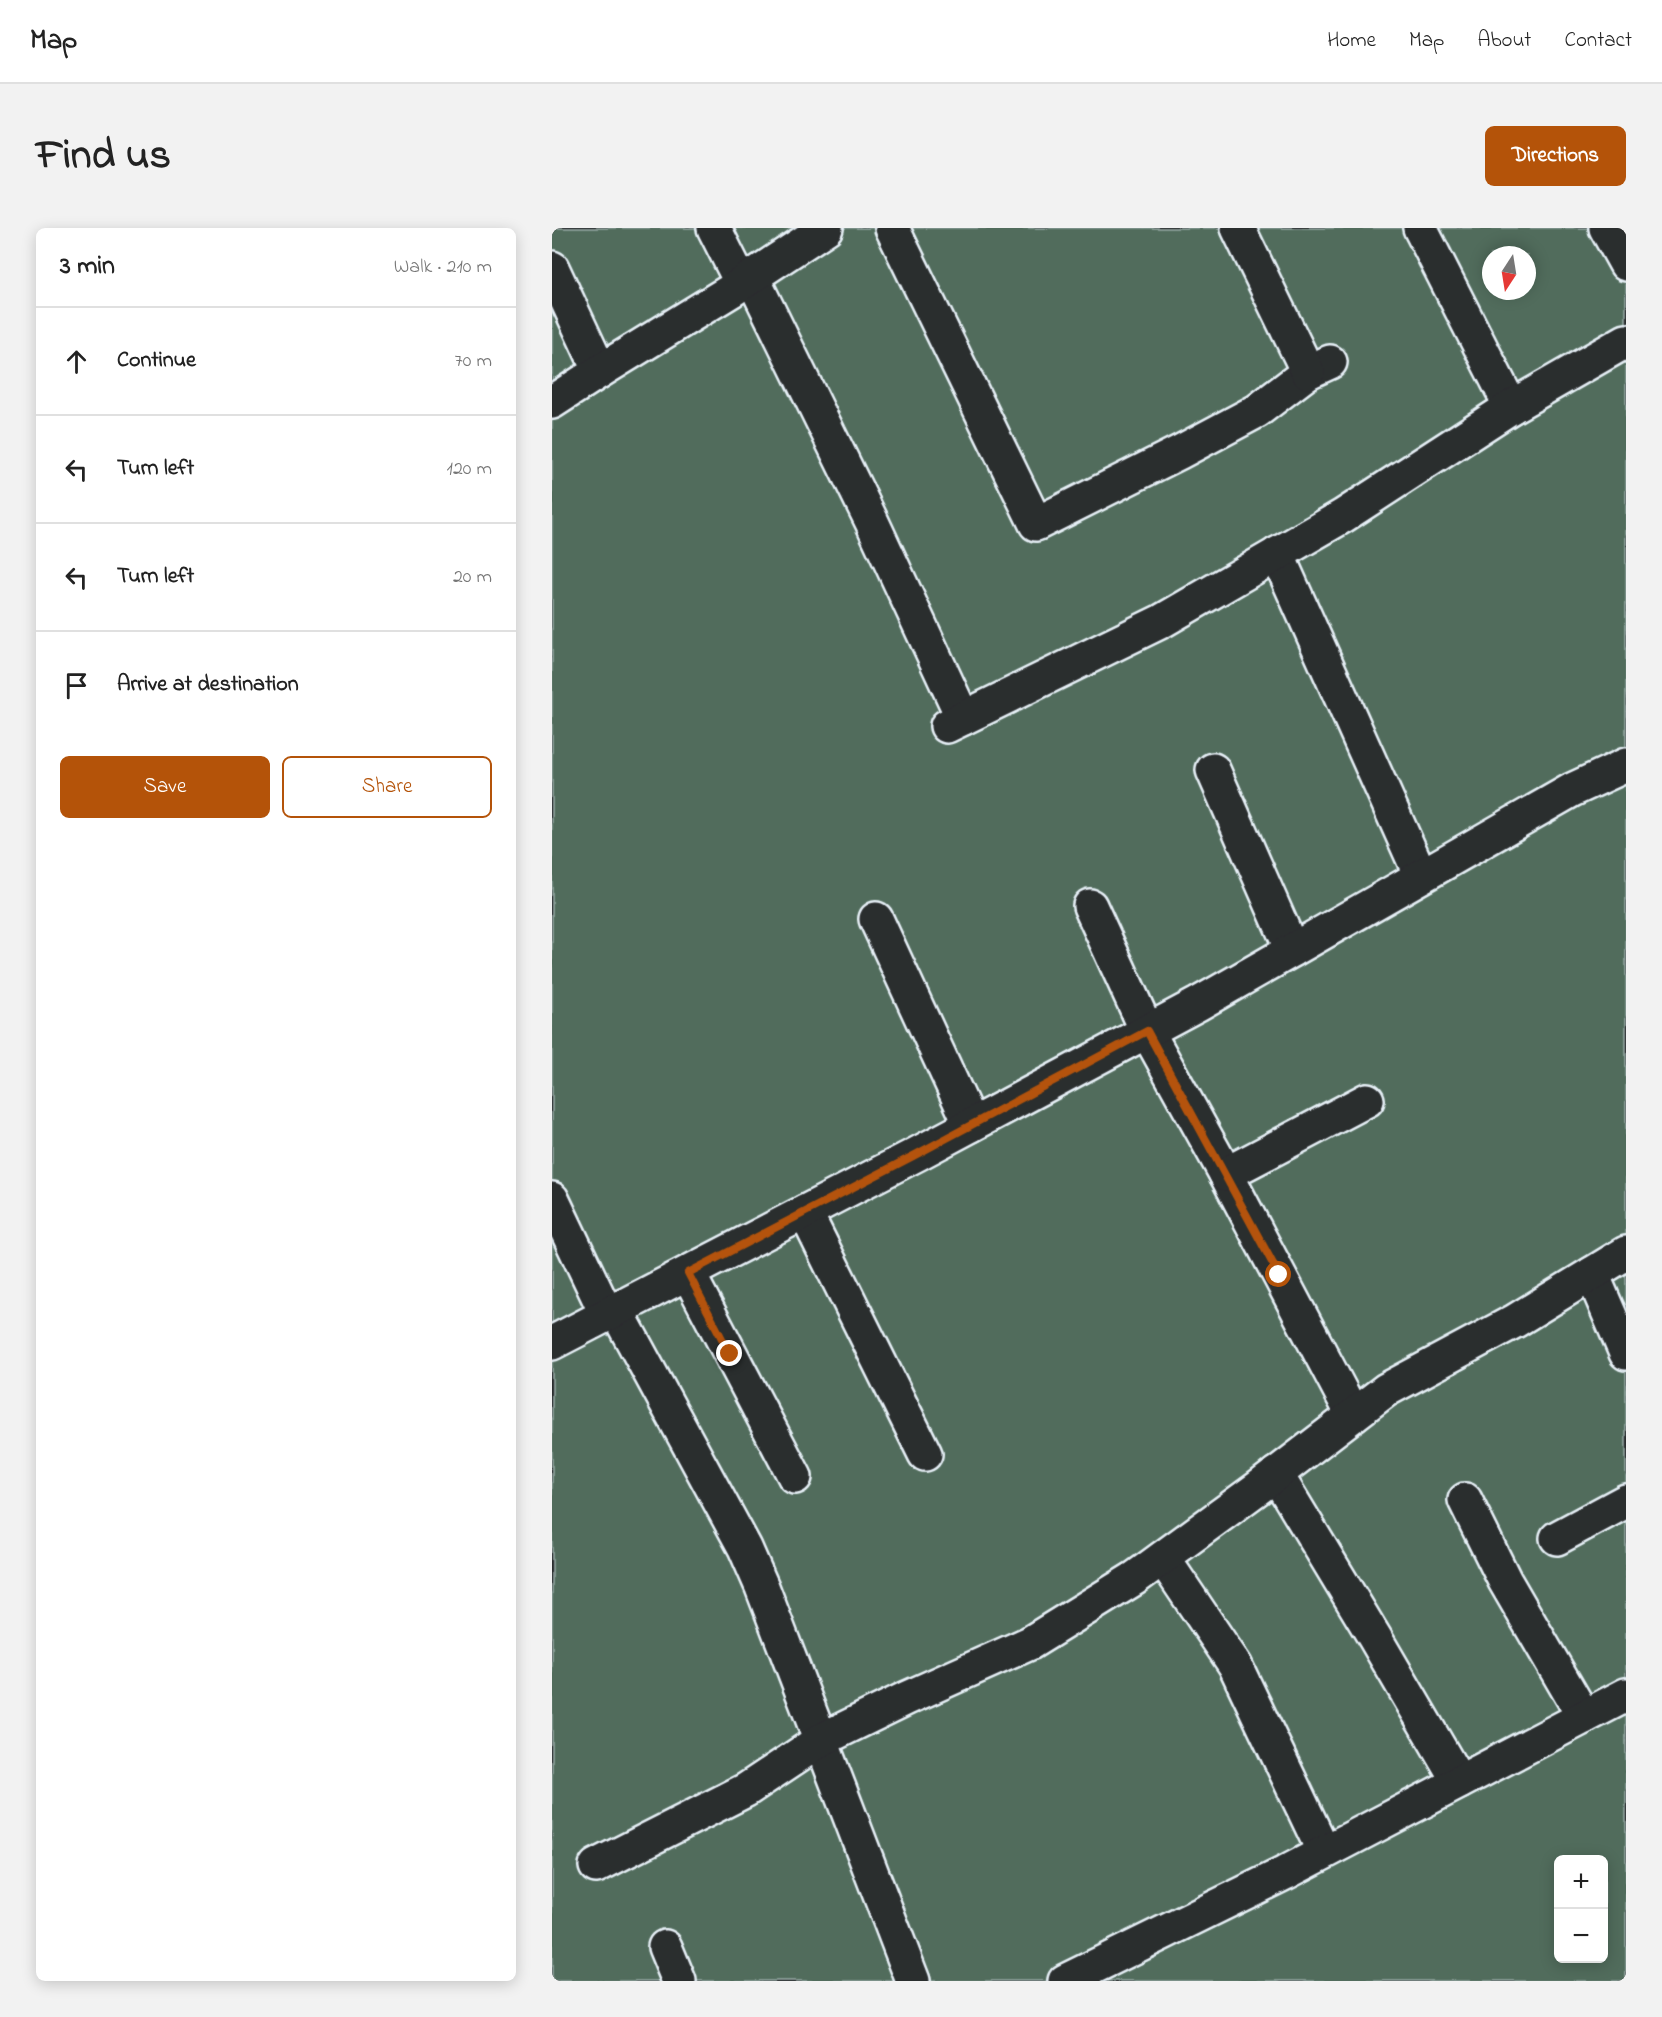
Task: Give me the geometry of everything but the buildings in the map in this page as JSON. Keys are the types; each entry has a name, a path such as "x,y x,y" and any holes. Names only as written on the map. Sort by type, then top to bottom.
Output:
{"street":[{"path":"714,228 747,281 873,522 955,722 1162,621 1343,516 1511,407 1626,341"},
{"path":"552,402 747,281 826,228"},
{"path":"892,228 1036,524 1257,411 1319,367 1238,228"},
{"path":"1420,228 1511,407"},
{"path":"1606,228 1626,264"},
{"path":"552,268 600,371"},
{"path":"1277,554 1421,876"},
{"path":"552,1342 805,1212 1147,1031 1572,790 1626,765"},
{"path":"1213,770 1292,950"},
{"path":"1090,906 1147,1031 1226,1174 1353,1415"},
{"path":"876,919 971,1125"},
{"path":"1226,1174 1367,1100"},
{"path":"552,1199 612,1312 745,1548 913,1981"},
{"path":"805,1212 925,1454"},
{"path":"596,1866 746,1790 821,1740 907,1698 1030,1643 1135,1578 1386,1390 1515,1321 1626,1253"},
{"path":"688,1273 795,1477"},
{"path":"1592,1274 1626,1353"},
{"path":"1276,1474 1459,1782"},
{"path":"1465,1500 1505,1581 1584,1717"},
{"path":"1557,1538 1626,1501"},
{"path":"1163,1558 1235,1665 1324,1852"},
{"path":"1065,1981 1324,1852 1626,1695"},
{"path":"665,1947 679,1981"}],"green space":[{"path":"552,228 1626,228 1626,1981 552,1981"}],"route":[{"path":"730,1354 688,1273 1147,1031 1279,1275"}]}
